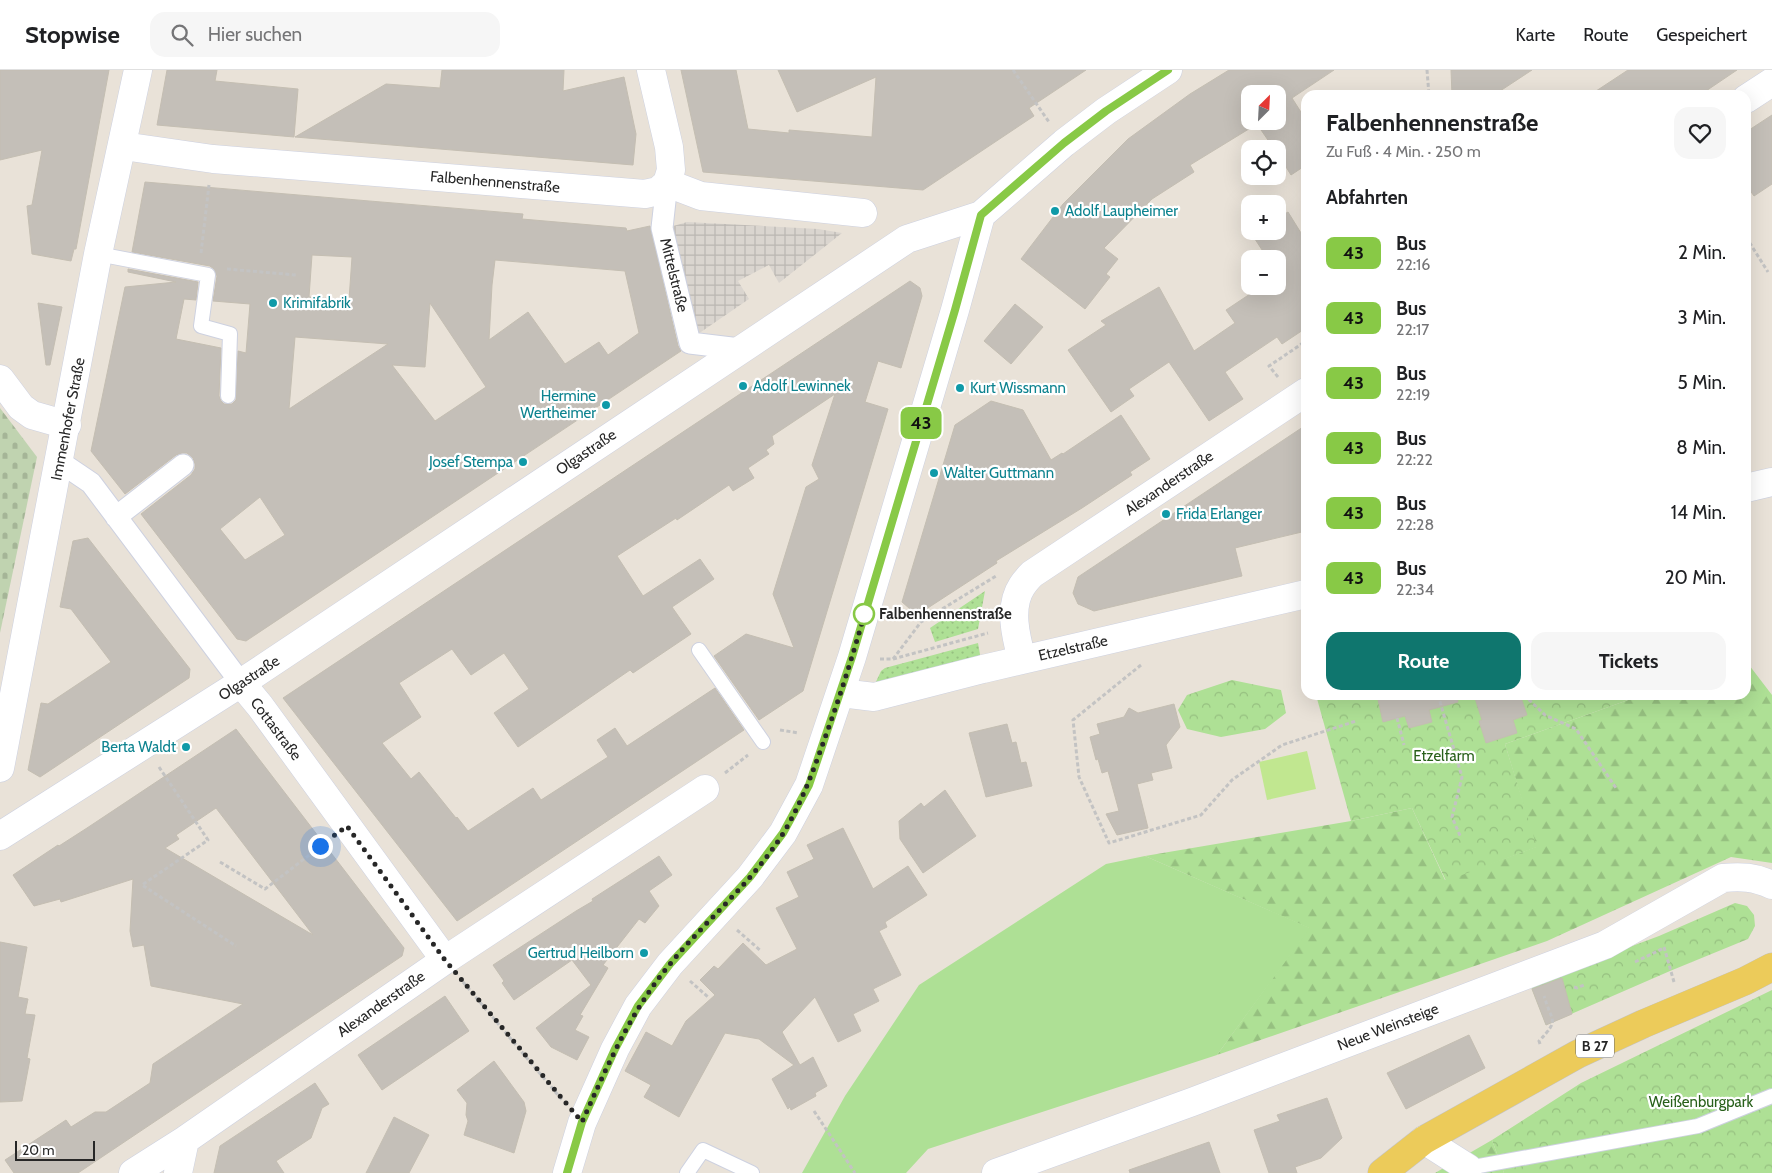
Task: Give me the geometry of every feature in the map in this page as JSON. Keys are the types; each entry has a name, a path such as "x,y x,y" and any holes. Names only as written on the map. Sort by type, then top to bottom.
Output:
{"main road":[{"name":"B 27","path":"1382,1173 1424,1140 1578,1054 1745,981 1772,967"}],"street":[{"name":"Immenhofer Straße","path":"0,768 60,462 98,254 138,70"},
{"name":"Mittelstraße","path":"651,70 669,147 671,170 667,183 662,228 690,343 740,349"},
{"name":"Olgastraße","path":"0,836 241,683 907,239 981,215 1064,143 1106,111 1168,70"},
{"path":"1751,96 1772,82"},
{"name":"Falbenhennenstraße","path":"123,146 213,160 645,194 658,191 667,183"},
{"path":"667,183 701,196 863,212"},
{"path":"568,1173 582,1122 615,1049 638,1006 670,964 750,877 783,833 809,785 852,657 955,310 981,215"},
{"path":"0,378 21,406 32,415 67,425"},
{"name":"Alexanderstraße","path":"1022,660 1016,629 1015,608 1021,586 1032,574 1301,396"},
{"name":"Cottastraße","path":"60,462 91,483 445,960"},
{"path":"116,517 183,465"},
{"path":"1751,487 1772,482"},
{"name":"Etzelstraße","path":"841,693 874,697 1022,660 1301,595"},
{"name":"Alexanderstraße","path":"133,1173 185,1140 445,960 705,789"},
{"name":"Neue Weinsteige","path":"996,1173 1192,1102 1605,945 1723,878 1741,876 1758,879 1772,885"},
{"path":"178,1173 185,1140"},
{"path":"1424,1140 1468,1168"}],"lane":[{"path":"98,254 208,275 200,326 230,334 228,396"},
{"path":"699,650 763,742"},
{"path":"1468,1168 1698,1126 1772,1096"},
{"path":"688,1173 702,1150 752,1173"}],"path":[{"path":"1013,70 1064,143"},
{"path":"1427,70 1428,90"},
{"path":"201,258 207,204"},
{"path":"1751,245 1768,272"},
{"path":"219,268 296,275"},
{"path":"1301,344 1269,366 1301,396"},
{"path":"894,659 920,622 1000,573 1032,574"},
{"path":"852,657 894,659 987,634 1016,629"},
{"path":"1141,665 1073,720 1079,778 1109,843 1201,815 1232,780 1282,745 1356,721"},
{"path":"1439,700 1462,776 1452,817 1461,838"},
{"path":"1529,700 1545,715 1576,729 1616,788"},
{"path":"1396,718 1404,745"},
{"path":"144,745 208,840 142,885 236,946"},
{"path":"220,862 265,889 347,826"},
{"path":"1651,920 1664,948 1683,1007"},
{"path":"731,924 761,951"},
{"path":"1656,952 1664,948"},
{"path":"445,960 582,1122"},
{"path":"687,978 708,997"},
{"path":"1546,1001 1553,1022"},
{"path":"814,1111 855,1173"}],"green space":[{"path":"0,408 37,457 0,633"},
{"path":"985,591 978,629 935,642 930,628"},
{"path":"978,643 981,660 874,686 881,671 885,668"},
{"path":"1751,668 1772,695 1772,863 1731,857 1547,941 1217,1055 1309,928 1145,856 1351,821 1412,808 1445,880 1536,847 1505,744 1628,700 1751,700"},
{"path":"1232,680 1281,690 1286,713 1265,729 1221,737 1187,729 1178,710 1187,695"},
{"name":"Etzelfarm","path":"1317,700 1628,700 1505,744 1537,847 1446,881 1412,808 1351,821"},
{"path":"1307,751 1316,789 1267,800 1259,762"},
{"path":"1145,856 1310,928 1217,1055 928,1149 906,1173 802,1173 845,1096 919,985 1106,864"},
{"path":"1735,903 1747,906 1754,915 1755,926 1748,939 1546,1025 1530,984 1659,936"},
{"name":"Weißenburgpark","path":"1772,990 1772,1173 1504,1173 1492,1140 1581,1083"},
{"path":"1492,1140 1504,1173 1435,1173"}],"shaded area":[{"path":"687,222 818,229 842,233 779,283 769,265 738,281 749,299 698,334 670,227"}],"building":[{"path":"0,70 109,70 76,249 74,249 71,261 32,254 27,206 32,205 42,150 0,160"},
{"path":"167,70 217,70 215,81 298,89 294,137 157,125"},
{"path":"442,70 564,70 563,91 624,77 636,134 633,165 295,137 386,84 440,88"},
{"path":"681,70 736,70 748,129 789,133 789,130 872,137 876,77 797,112 778,70 1086,70 1029,108 1034,116 923,190 703,172"},
{"path":"1229,70 1334,70 1304,90 1301,90 1292,98 1301,112 1301,168 1291,175 1286,167 1286,140 1268,140 1261,130 1286,130 1286,85 1241,85 1241,130 1247,130 1190,165 1194,172 1152,199 1104,248 1118,259 1106,274 1110,277 1085,309 1021,259 1063,204 1128,139 1190,94"},
{"path":"1451,70 1532,70 1502,90 1452,90"},
{"path":"1628,70 1737,70 1707,90 1598,90"},
{"path":"1772,115 1772,184 1754,196 1751,192 1751,129"},
{"path":"145,182 523,214 522,219 626,228 627,231 650,226 678,346 681,351 246,641 237,639 141,514 191,475 195,469 193,458 187,453 176,455 125,494 91,451 125,287 176,282 128,272 128,269 198,282 196,300 184,299 176,339 221,348 219,396 224,404 232,404 236,400 238,351 246,353 250,304 213,301 217,276 214,269 210,266 132,252","holes":["312,255 352,257 349,300 309,297","495,260 625,271 639,333 608,355 599,342 565,364 528,312 489,340","430,303 486,387 435,421 392,365 425,367","295,337 388,344 289,409","260,497 285,535 245,560 220,529"]},
{"path":"1288,212 1301,233 1301,331 1282,344 1277,337 1225,372 1243,399 1209,421 1169,362 1129,389 1134,396 1111,412 1068,350 1106,325 1101,321 1159,287 1194,351 1235,323 1226,310 1248,295 1286,295 1286,250 1262,250 1256,240 1286,240 1286,213"},
{"path":"910,281 920,288 922,296 901,368 878,361 865,402 888,409 803,691 759,720 714,656 746,634 794,648 773,594 806,487 819,479 812,465 835,394 772,436 774,444 766,450 769,454 748,468 754,478 733,491 729,485 677,520 676,518 617,556 643,596 700,559 714,579 672,607 691,634 633,673 630,670 518,747 494,713 529,689 504,653 471,675 452,649 399,683 421,717 382,743 411,779 419,772 468,831 533,788 541,800 608,757 597,740 615,728 627,746 715,688 744,730 457,921 283,698"},
{"path":"38,303 62,307 50,365 46,365"},
{"path":"1015,304 1043,327 1011,364 984,341"},
{"path":"991,401 1023,410 1051,460 1121,415 1150,459 1130,472 1132,475 996,561 997,563 917,615 902,602 955,425"},
{"path":"1301,428 1301,532 1235,548 1242,576 1094,611 1078,604 1073,593 1078,577"},
{"path":"88,538 190,669 189,678 40,777 28,770 41,703 48,704 111,662 71,609 60,607 73,541"},
{"path":"1378,700 1458,700 1458,702 1429,710 1432,722 1409,728 1405,716 1383,722"},
{"path":"1476,700 1522,700 1527,715 1513,720 1517,733 1486,743 1479,721 1482,720"},
{"path":"1174,704 1180,727 1166,745 1172,768 1151,773 1153,780 1137,784 1148,828 1117,835 1106,814 1119,811 1108,771 1102,773 1098,759 1096,760 1090,737 1100,734 1097,724 1124,717 1129,708 1138,713"},
{"path":"1007,724 1012,743 1016,742 1021,763 1026,762 1032,786 986,797 969,733"},
{"path":"236,729 404,948 402,956 78,1173 14,1173 5,1160 66,1120 71,1127 95,1112 106,1112 150,1083 153,1064 243,1004 151,986 144,945 133,947 130,931 133,879 61,902 60,899 34,906 13,875","holes":["216,808 313,935 165,848 179,839 176,835"]},
{"path":"945,790 976,836 923,873 900,839 899,821 921,803 924,807"},
{"path":"843,828 873,889 908,866 927,895 885,922 887,927 879,931 901,975 873,989 879,1001 853,1014 861,1031 838,1042 815,997 782,1032 800,1065 813,1057 827,1086 815,1093 816,1096 791,1110 790,1107 788,1109 772,1079 794,1065 759,1039 725,1033 679,1117 644,1097 651,1085 625,1071 646,1032 672,1046 686,1021 715,995 700,980 714,966 718,969 743,943 766,965 797,949 776,908 799,897 787,872 814,859 807,845"},
{"path":"659,856 672,875 649,891 659,906 645,923 639,919 603,965 608,968 580,1015 583,1016 575,1030 589,1037 577,1060 551,1047 536,1028 591,985 572,960 514,1000 502,983 504,981 493,965"},
{"path":"0,942 27,947 18,997 28,999 25,1014 35,1015 27,1058 30,1059 22,1101 0,1102"},
{"path":"1562,978 1572,1014 1546,1025 1532,989"},
{"path":"445,996 469,1031 382,1090 358,1055"},
{"path":"1469,1035 1485,1068 1406,1109 1387,1073"},
{"path":"494,1061 524,1102 526,1111 514,1153 464,1135 468,1121 466,1115 467,1103 457,1090"},
{"path":"315,1083 329,1104 322,1108 311,1138 276,1161 284,1173 214,1173 220,1146"},
{"path":"1327,1098 1342,1138 1321,1158 1295,1167 1297,1173 1269,1173 1254,1130 1280,1121 1277,1115"},
{"path":"394,1117 429,1135 409,1173 366,1173"},
{"path":"1209,1142 1220,1173 1130,1173 1129,1170"}],"bus line":[{"name":"43","path":"567,1173 582,1122 615,1049 638,1006 670,964 750,877 783,833 809,785 852,657 955,310 981,215 1064,143 1106,111 1168,70"}],"place":[{"name":"Adolf Laupheimer","path":"1055,211"},
{"name":"Krimifabrik","path":"273,303"},
{"name":"Adolf Lewinnek","path":"743,386"},
{"name":"Kurt Wissmann","path":"960,388"},
{"name":"Hermine Wertheimer","path":"606,405"},
{"name":"Josef Stempa","path":"523,462"},
{"name":"Walter Guttmann","path":"934,473"},
{"name":"Frida Erlanger","path":"1166,514"},
{"name":"Falbenhennenstraße","path":"864,614"},
{"name":"Berta Waldt","path":"186,747"},
{"name":"Gertrud Heilborn","path":"644,953"}],"route":[{"path":"320,846 347,826 445,960 582,1122 615,1049 638,1006 670,964 750,877 783,833 809,785 841,693 866,609 864,614"}]}
